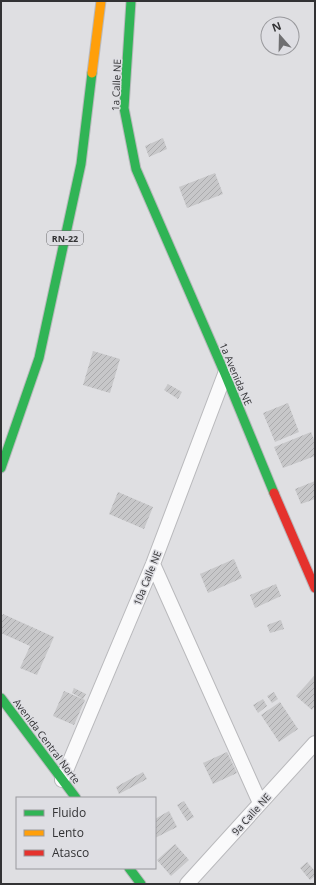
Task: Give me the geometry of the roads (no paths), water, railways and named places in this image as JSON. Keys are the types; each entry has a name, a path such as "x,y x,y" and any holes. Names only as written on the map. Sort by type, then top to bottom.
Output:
{"street":[{"name":"RN-22","path":"1,468 38,358 79,172 101,1"},
{"name":"1a Calle NE","path":"131,1 124,108 136,169"},
{"name":"1a Avenida NE","path":"136,169 225,374 280,509 315,588"},
{"name":"10a Calle NE","path":"62,780 153,564 225,374"},
{"path":"153,564 260,803"},
{"name":"Avenida Central Norte","path":"1,698 75,797"},
{"name":"9a Calle NE","path":"187,884 315,744"},
{"path":"130,869 141,884"}]}
